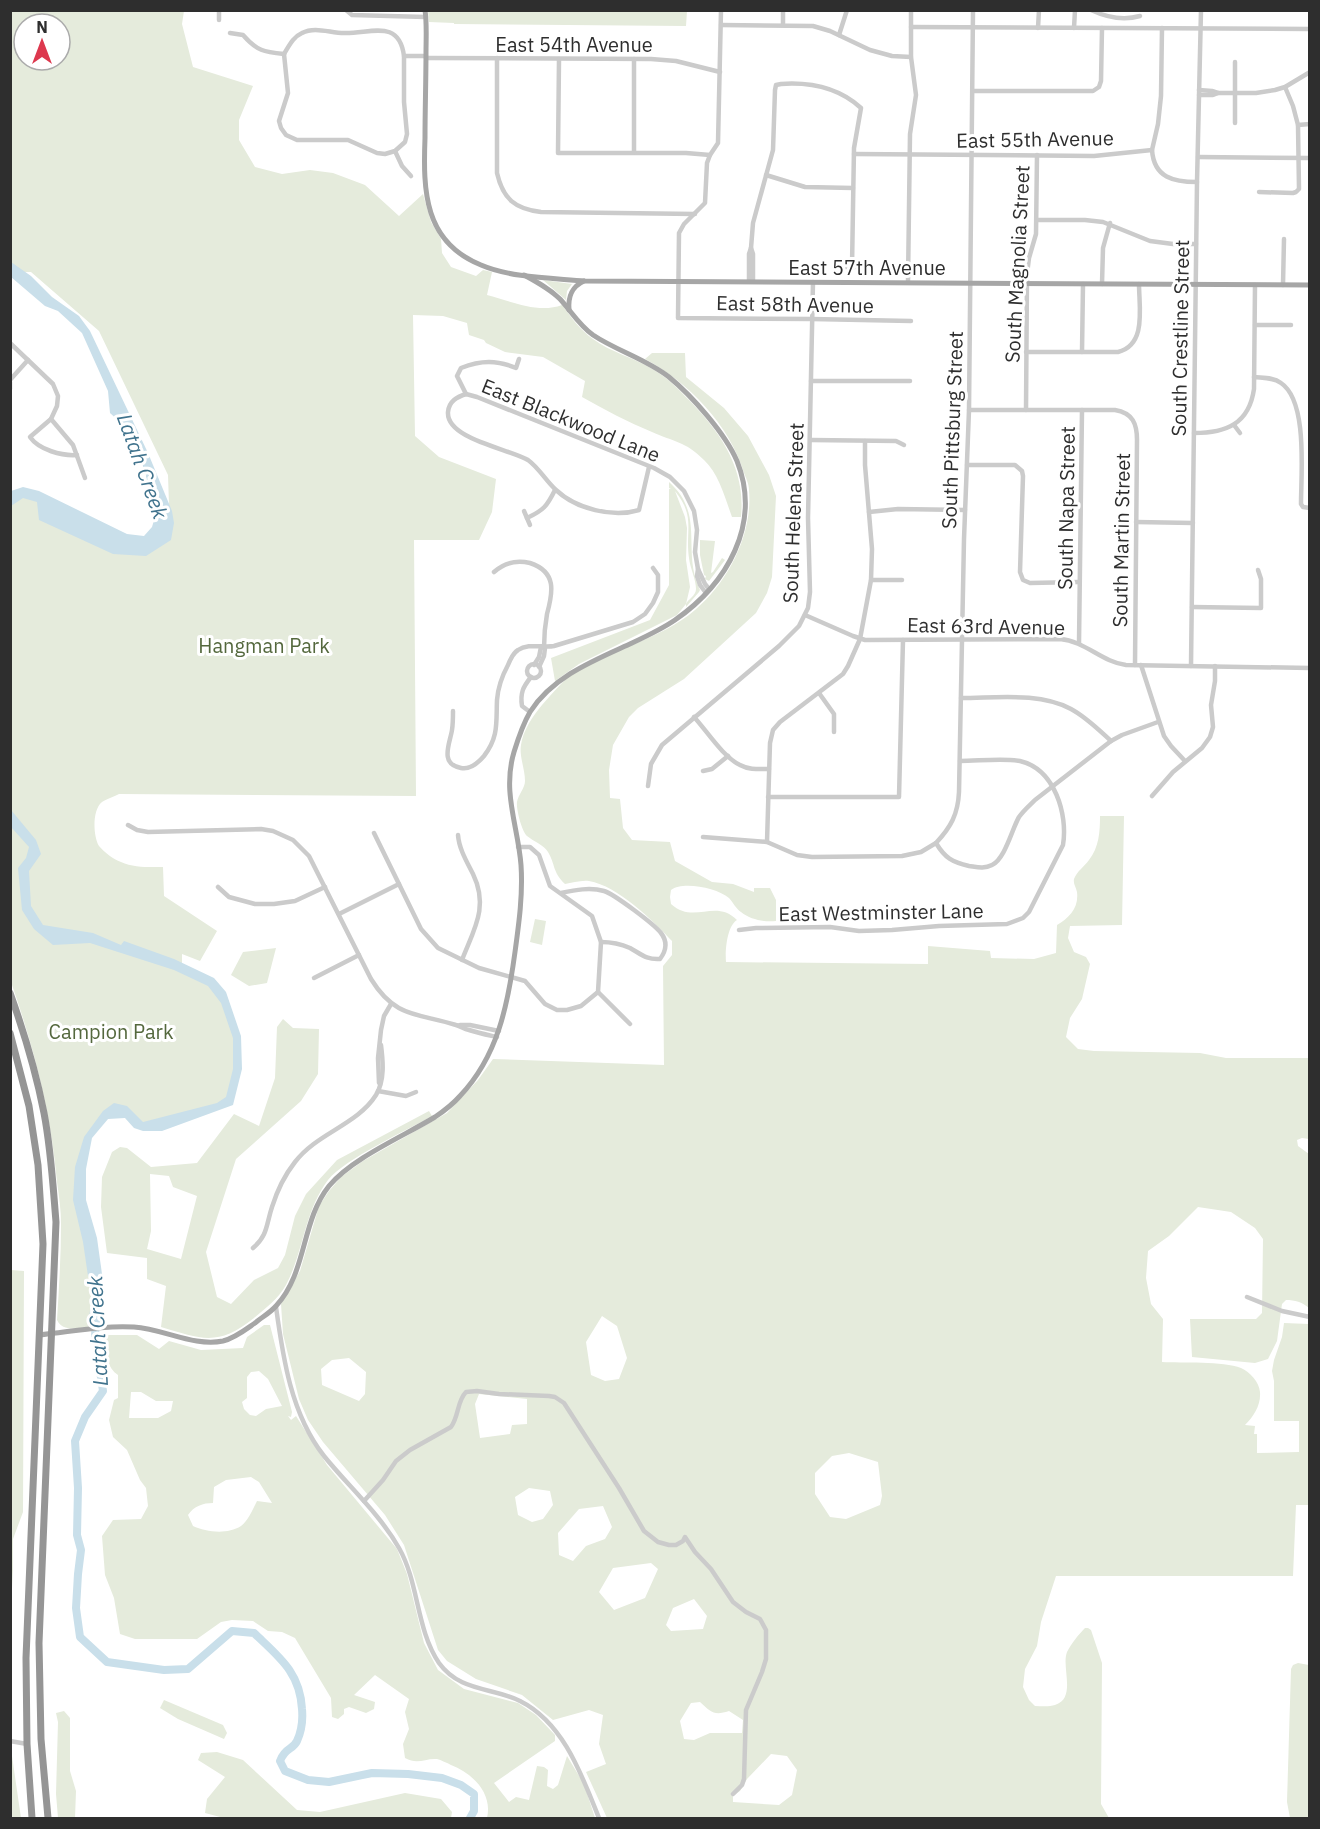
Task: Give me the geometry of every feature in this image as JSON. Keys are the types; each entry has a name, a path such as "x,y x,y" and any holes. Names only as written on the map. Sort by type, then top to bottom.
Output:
{"highway":[{"path":"10,993 34,1067 44,1114 56,1222 39,1643 41,1739 48,1818"},
{"path":"10,1033 29,1106 38,1166 43,1244 26,1658 27,1744 33,1818"}],"main road":[{"path":"425,14 426,57"},
{"name":"East 57th Avenue","path":"426,57 425,186 429,210 438,231 457,252 469,260 498,271 585,281 1310,285"},
{"path":"39,1335 78,1330 144,1328 199,1341 222,1341 242,1332 276,1307 291,1282 313,1211 328,1187 352,1166 435,1117 458,1099 470,1086 483,1065 498,1034 511,978 522,894 521,864 508,785 513,754 530,712 562,679 593,661 664,627 685,613 708,591 725,570 735,552 744,516 744,487 741,472 732,451 703,412 669,378 644,361 591,334 552,292 524,275"},
{"path":"569,312 568,302 572,291 575,286 585,281"}],"street":[{"path":"219,10 219,20"},
{"path":"346,10 352,15 425,14"},
{"path":"679,281 680,233 683,226 706,201 707,163 718,140 721,10"},
{"path":"783,10 783,25"},
{"path":"839,35 847,10"},
{"path":"908,282 910,130 916,95 911,10"},
{"name":"South Pittsburg Street","path":"936,843 950,827 959,802 969,410 973,10"},
{"path":"1038,28 1039,10"},
{"path":"1075,28 1076,10"},
{"path":"1091,10 1108,18 1140,16"},
{"name":"South Crestline Street","path":"1191,666 1201,10"},
{"path":"721,25 813,26 870,50 892,56 912,57"},
{"path":"911,27 1310,29"},
{"path":"973,92 1087,92 1097,88 1101,77 1102,28"},
{"path":"1162,28 1161,96 1152,150 1156,165 1167,177 1176,181 1197,182"},
{"path":"380,29 397,36 403,46 404,56 407,134 405,142 395,151 385,154 377,153 348,140 297,140 286,135 281,128 279,121 288,93 284,54 295,38 303,32 312,30 347,33 380,29"},
{"path":"230,33 243,34 261,51 284,54"},
{"name":"East 54th Avenue","path":"404,56 676,61 720,72"},
{"path":"497,58 497,173 500,186 511,201 530,211 542,212 695,214"},
{"path":"559,59 558,153 634,152 710,155"},
{"path":"634,59 634,152"},
{"path":"1235,62 1235,123"},
{"path":"1199,93 1212,91 1218,93 1265,92 1285,87 1310,72"},
{"path":"751,281 749,254 753,223 774,144 776,85 802,84 828,88 861,108 854,154 852,267"},
{"path":"1259,192 1293,193 1298,191 1298,125 1285,87"},
{"path":"1298,125 1310,124"},
{"name":"East 55th Avenue","path":"854,154 1104,155 1152,150"},
{"path":"395,151 402,166 411,176"},
{"name":"South Magnolia Street","path":"1026,410 1027,283 1028,267 1036,238 1037,155"},
{"path":"1198,157 1310,158"},
{"path":"766,175 805,187 854,188"},
{"path":"1037,220 1085,220 1110,224 1150,241 1196,244"},
{"path":"1102,284 1103,248 1110,224"},
{"path":"1283,285 1284,239"},
{"path":"836,267 868,267"},
{"name":"East 58th Avenue","path":"679,281 678,318 911,321"},
{"name":"South Helena Street","path":"648,786 651,764 655,755 671,736 779,646 799,627 805,615 810,592 808,532 813,282"},
{"path":"1082,352 1083,284"},
{"path":"1026,352 1118,352 1126,350 1132,345 1139,331 1139,284"},
{"path":"1194,433 1220,431 1234,425 1250,404 1254,377 1255,285"},
{"path":"1255,325 1291,325"},
{"path":"10,343 53,384 56,390 57,406 51,419 30,437 34,443 66,456 77,455"},
{"path":"519,359 516,368 504,363 488,361 461,368 457,376 466,394 457,397 451,404 448,417 453,426 466,434 530,461 555,490 575,504 592,510 637,511 641,505 649,466"},
{"path":"10,389 10,381 28,360"},
{"path":"1254,377 1279,381 1293,395 1302,445 1301,504 1303,507 1310,508"},
{"path":"811,381 910,381"},
{"name":"East Blackwood Lane","path":"466,394 649,466 670,477 684,491 690,502 696,521 694,552 698,569 708,591"},
{"path":"969,410 1082,410"},
{"name":"South Martin Street","path":"1082,410 1120,411 1131,417 1137,430 1134,665"},
{"name":"South Napa Street","path":"1079,643 1082,410"},
{"path":"51,419 73,445 85,478"},
{"path":"1234,425 1240,433"},
{"path":"811,441 896,441 904,445"},
{"path":"767,842 771,736 774,728 846,670 860,639 871,580 872,549 866,476 866,441"},
{"path":"1302,445 1310,445"},
{"path":"967,465 1015,465 1021,468 1023,476 1020,572 1023,580 1030,583 1079,582"},
{"path":"527,518 541,512 555,490"},
{"path":"869,512 898,509 965,510"},
{"path":"524,511 530,525"},
{"path":"1136,522 1193,523"},
{"path":"494,572 503,565 525,562 544,571 550,580 552,591 544,631 544,656 536,666 528,670 531,677"},
{"path":"453,711 453,727 447,750 448,758 459,768 472,767 479,762 497,731 499,688 502,675 513,655 518,650 534,646 543,648 633,622 645,614 658,592 658,575 653,568"},
{"path":"1192,607 1261,608 1261,579 1258,570"},
{"path":"871,580 902,580"},
{"name":"East 63rd Avenue","path":"805,615 860,639 1060,639 1079,643 1112,661 1134,665 1310,668"},
{"path":"768,797 899,797 903,639"},
{"path":"1142,665 1143,675 1151,691 1158,722 1164,736 1185,761"},
{"path":"531,677 539,676 541,672 536,666"},
{"path":"1152,796 1185,761 1202,748 1210,737 1213,727 1211,705 1215,666"},
{"path":"530,712 522,706 521,698 523,687 531,677"},
{"path":"819,693 834,714 834,732"},
{"path":"961,698 1029,698 1057,702 1080,714 1111,741"},
{"path":"694,717 738,765 769,769"},
{"path":"703,837 767,842 797,855 812,857 902,856 922,851 936,843 943,855 952,861 982,868 994,865 1025,809 1111,741 1158,722"},
{"path":"703,771 712,769 728,756"},
{"path":"960,761 1021,761 1034,768 1053,787"},
{"name":"East Westminster Lane","path":"739,930 830,927 859,931 892,930 1006,924 1023,918 1035,903 1063,845 1065,835 1063,818 1059,797 1053,787"},
{"path":"128,825 136,830 148,832 246,829 273,831 292,840 309,856 379,993 391,1004 409,1014 458,1025 470,1025 498,1034"},
{"path":"374,833 421,929 438,948 479,968 525,981 545,1004 557,1010 581,1006 598,992 602,942 592,916 550,885 538,855 530,847 518,847"},
{"path":"458,835 459,844 481,898 478,921 462,960"},
{"path":"339,914 399,884"},
{"path":"218,887 229,897 255,904 274,904 295,901 325,886"},
{"path":"561,893 594,889 605,891 661,933 666,944 660,959 649,960 628,947 602,942"},
{"path":"314,978 359,955"},
{"path":"598,992 630,1024"},
{"path":"253,1248 263,1240 281,1182 296,1161 315,1141 368,1106 378,1091 380,1083 378,1067 384,1016 391,1004"},
{"path":"378,1091 406,1096 416,1092"},
{"path":"1247,1297 1282,1311 1310,1317"},
{"path":"276,1307 290,1383 299,1411 323,1455 364,1501 399,1549 409,1573 428,1640 440,1664 457,1679 477,1689 519,1701 538,1713 556,1731 571,1753 599,1818"},
{"path":"364,1501 396,1461 410,1450 451,1427 462,1396 466,1392 477,1390 499,1394 549,1396 564,1403 644,1531 658,1542 669,1545 676,1545 685,1537 711,1569 733,1602 764,1625 765,1659 746,1710 744,1779 742,1785 733,1794"},
{"path":"10,1741 27,1744"}],"green space":[{"name":"Hangman Park","path":"11,11 184,11 182,24 193,67 253,86 239,120 239,140 255,167 282,174 310,170 333,173 365,185 399,216 423,194 431,222 441,239 442,253 451,267 476,276 483,270 492,272 487,295 534,307 562,305 593,339 654,370 677,388 701,413 721,439 735,468 742,500 741,517 732,517 718,479 697,454 685,445 634,424 582,397 585,381 543,357 505,352 484,340 469,335 467,323 443,316 413,315 415,436 439,457 496,479 492,512 479,540 414,540 416,796 119,794 99,806 95,817 95,830 101,849 126,864 163,867 164,896 217,931 200,961 182,954 182,968 210,981 224,998 237,1037 230,1100 143,1127 116,1111 89,1137 81,1168 98,1288 97,1325 74,1328 64,1327 57,1320 61,1224 51,1131 27,1031 11,982 11,498 22,493 144,547 169,505 168,475 99,331 31,272 11,272"},
{"path":"428,11 687,11 686,26 454,24 429,22"},
{"path":"543,280 572,284 567,291 566,300"},
{"path":"652,353 685,353 686,377 724,408 748,436 769,475 776,496 772,577 767,593 756,613 684,679 638,708 629,717 613,745 609,770 610,798 620,799 623,828 632,840 670,842 675,861 712,882 733,884 754,892 754,888 770,888 776,900 776,921 762,921 749,917 739,911 729,898 717,891 691,886 676,887 671,890 671,904 680,910 688,912 721,911 737,920 729,933 726,962 928,964 928,946 990,951 991,958 1034,959 1056,953 1057,925 1075,908 1077,892 1074,879 1095,850 1100,816 1124,816 1122,925 1070,926 1068,938 1074,952 1086,957 1090,964 1082,999 1070,1018 1066,1037 1078,1049 1094,1051 1200,1053 1226,1058 1309,1058 1309,1139 1297,1140 1298,1146 1309,1154 1309,1308 1292,1300 1286,1300 1282,1304 1277,1341 1268,1359 1255,1363 1192,1357 1190,1319 1256,1319 1262,1313 1263,1239 1255,1228 1231,1212 1198,1207 1169,1236 1148,1251 1146,1278 1151,1304 1163,1319 1162,1362 1213,1363 1233,1366 1241,1368 1256,1381 1260,1392 1258,1406 1245,1425 1255,1426 1257,1453 1299,1452 1299,1421 1274,1421 1272,1371 1284,1323 1309,1324 1309,1505 1296,1505 1293,1576 1056,1576 1041,1622 1037,1646 1025,1669 1023,1687 1029,1700 1035,1706 1053,1706 1062,1701 1067,1689 1067,1652 1085,1628 1091,1630 1102,1663 1101,1804 1109,1818 607,1818 586,1772 606,1764 599,1744 603,1715 589,1710 553,1720 522,1695 476,1679 447,1661 438,1650 404,1545 385,1515 323,1442 308,1420 299,1399 283,1334 281,1304 300,1271 319,1206 341,1177 363,1161 447,1113 478,1080 493,1059 664,1065 663,966 672,955 672,941 634,905 600,884 580,881 565,884 556,872 546,850 525,834 517,805 525,781 521,754 522,739 542,705 574,673 604,657 652,637 695,610 718,586 728,571 736,556 747,523 749,488 729,438 692,393 645,359","holes":["602,1316 617,1326 627,1358 619,1379 605,1381 591,1375 586,1342","349,1358 366,1372 365,1394 359,1401 322,1385 321,1369 332,1360","479,1394 527,1399 527,1424 512,1425 510,1434 480,1438 475,1404","849,1453 878,1462 882,1496 880,1505 846,1519 830,1517 815,1494 815,1473 832,1456","529,1488 550,1491 553,1505 543,1519 532,1522 518,1515 515,1497","603,1506 612,1527 605,1539 586,1546 573,1561 559,1555 558,1533 579,1509","651,1563 658,1569 645,1598 614,1610 599,1592 613,1568","694,1599 707,1616 703,1629 671,1631 666,1625 673,1608","700,1702 716,1713 729,1711 743,1720 742,1733 710,1733 694,1740 684,1739 680,1721 691,1703","771,1754 787,1756 797,1770 792,1795 779,1805 733,1802 733,1796 740,1791 747,1779"]},
{"path":"669,482 680,494 687,507 690,520 692,561 699,592 677,615 579,664 555,681 551,658 650,620 669,585 669,489 671,488 669,488","holes":["675,491 688,516 689,558 696,585 695,594 686,604 690,587 686,560 687,528"]},
{"path":"700,540 715,541 711,573 722,558 725,560 709,581 704,575"},
{"path":"535,919 546,921 542,945 530,942"},
{"path":"276,948 267,983 249,986 231,975 243,952"},
{"path":"283,1019 293,1028 319,1029 318,1074 301,1101 236,1159 206,1252 217,1297 231,1304 254,1280 278,1268 285,1255 295,1216 306,1194 337,1160 429,1111 432,1116 362,1154 328,1180 314,1205 286,1285 276,1299 254,1318 220,1337 199,1337 161,1327 166,1286 147,1279 147,1258 107,1253 101,1207 102,1177 112,1152 120,1147 127,1148 151,1167 197,1163 234,1114 259,1126 275,1078 277,1027","holes":["150,1174 169,1176 173,1187 197,1196 181,1259 147,1249 151,1231"]},
{"path":"11,1270 24,1271 23,1512 13,1539 11,1608"},
{"path":"264,1325 270,1325 292,1412 291,1417 288,1416 291,1420 296,1416 327,1465 397,1549 407,1574 424,1643 438,1670 464,1689 518,1703 536,1715 555,1735 555,1741 494,1783 509,1802 516,1797 529,1800 537,1766 548,1770 547,1786 553,1789 558,1785 567,1756 584,1784 595,1818 487,1818 487,1800 484,1792 466,1773 437,1759 418,1761 405,1758 403,1744 409,1729 405,1712 409,1699 375,1675 354,1695 375,1702 374,1709 366,1713 349,1707 344,1709 344,1714 338,1719 332,1717 331,1698 295,1638 282,1632 268,1631 253,1621 232,1620 221,1622 197,1639 135,1639 120,1634 114,1598 105,1575 102,1536 113,1520 141,1519 148,1506 146,1488 127,1450 113,1437 109,1420 114,1400 118,1398 118,1375 114,1372 107,1357 105,1335 137,1335 159,1349 169,1341 201,1350 243,1348 247,1337","holes":["259,1371 268,1379 282,1406 266,1409 256,1416 250,1415 244,1409 242,1402 247,1398 247,1377 251,1372","131,1392 141,1392 156,1401 173,1401 171,1411 158,1418 129,1418","251,1477 259,1482 272,1503 257,1501 244,1524 229,1531 210,1531 193,1526 188,1515 199,1506 213,1503 214,1487 226,1480"]},
{"path":"1298,1663 1309,1665 1309,1818 1290,1818 1287,1802 1291,1669"},
{"path":"164,1700 223,1725 227,1733 224,1739 178,1719 160,1708"},
{"path":"64,1711 70,1718 70,1771 76,1791 75,1818 58,1818 56,1794 58,1722 56,1713"},
{"path":"217,1752 243,1760 297,1810 320,1812 405,1793 441,1799 452,1812 451,1818 224,1818 205,1813 207,1799 225,1777 198,1760 201,1753"},
{"path":"10,1755 12,1756 21,1818 11,1818"}],"water":[{"path":"11,262 31,276 52,297 79,316 90,331 148,453 172,511 174,523 171,540 146,556 113,554 39,520 37,502 23,498 11,506 11,491 23,487 39,491 127,534 144,536 152,527 155,517 146,487 146,475 137,448 129,440 121,423 110,413 108,391 82,333 58,311 45,306 11,277"},
{"path":"11,810 36,840 41,854 29,871 31,906 43,925 93,933 121,945 124,941 174,959 214,978 226,992 241,1036 242,1069 233,1105 162,1131 143,1131 134,1128 125,1118 108,1119 92,1138 86,1169 86,1200 97,1238 102,1274 100,1324 88,1325 92,1280 88,1276 73,1200 75,1167 84,1137 103,1111 114,1103 127,1106 143,1122 217,1103 226,1097 233,1069 233,1038 221,1003 208,986 174,970 90,943 53,945 34,929 22,910 18,868 26,858 29,847 11,827"}],"waterway":[{"name":"Latah Creek","path":"96,1314 95,1338 103,1391 85,1417 75,1441 78,1488 77,1535 81,1550 76,1608 80,1637 107,1662 164,1670 188,1669 232,1631 254,1633 287,1666 293,1675 300,1696 301,1729 295,1744 284,1753 280,1761 285,1771 308,1780 329,1782 372,1773 442,1778 461,1785 474,1794 474,1811 470,1818"}],"park label":[{"name":"Campion Park","path":"111,1031"}]}
